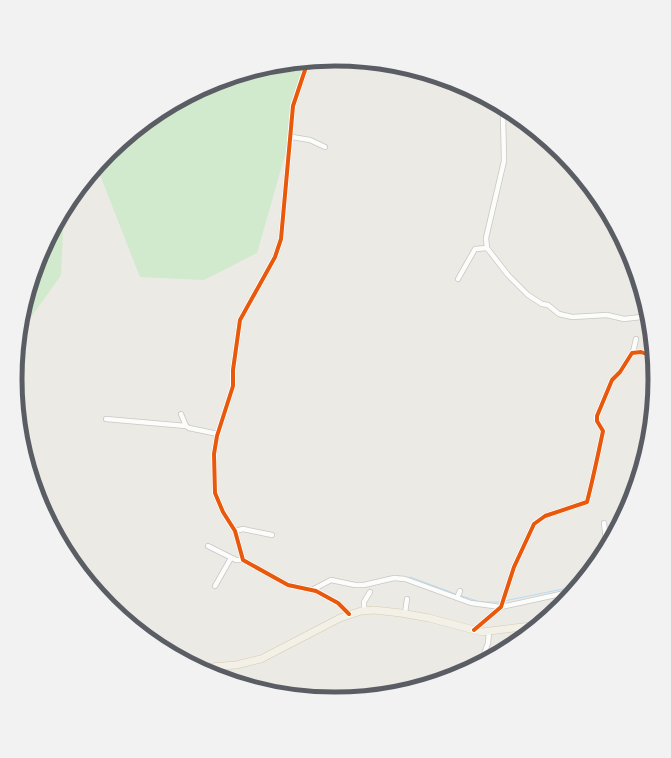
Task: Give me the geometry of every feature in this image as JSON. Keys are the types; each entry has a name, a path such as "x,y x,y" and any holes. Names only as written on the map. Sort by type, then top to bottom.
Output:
{"main road":[{"path":"216,669 265,657 349,614 364,610 405,613 474,630 489,632 528,627"}],"street":[{"path":"243,560 235,531 223,512 215,493 213,465 218,434 233,386 233,370 240,320 275,256 281,239 292,137 294,100 306,67"},
{"path":"503,114 504,161 486,238 487,248 508,275 528,295 542,304 548,305 561,315 588,317 607,315 624,319 643,317"},
{"path":"292,137 310,140 325,147"},
{"path":"458,279 475,249 487,248"},
{"path":"474,630 501,605 517,559 534,524 545,516 587,502 589,490 593,482 603,431 597,421 597,416 612,380 633,352 636,339"},
{"path":"633,352 641,352 648,355"},
{"path":"181,414 186,426"},
{"path":"106,419 186,426 193,430 218,434"},
{"path":"604,523 605,539"},
{"path":"235,531 243,529 272,535"},
{"path":"208,546 238,561 243,560 288,585 322,594 338,603 349,614"},
{"path":"214,586 231,558"},
{"path":"314,591 331,580 348,585 360,585 401,578 458,595 471,602 501,605 565,593"},
{"path":"364,610 364,602 370,592"},
{"path":"405,613 407,598"},
{"path":"484,654 488,643 489,632"}],"green space":[{"path":"306,67 293,106 288,144 257,253 204,280 140,277 99,173 114,157 145,130 161,118 197,98 216,89 254,76"},
{"path":"63,223 61,275 27,322 39,278 54,240"}],"waterway":[{"path":"410,577 456,594"},
{"path":"504,601 569,588"},
{"path":"459,595 480,602 501,602"}],"cycle path":[{"path":"306,67 293,106 281,239 275,257 240,320 233,370 233,386 217,436 214,454 215,493 223,512 235,531 243,560 288,585 316,591 338,603 349,614"},
{"path":"474,630 501,607 514,567 534,524 545,516 587,502 603,431 597,421 597,416 612,380 620,372 632,353 641,352 648,355"}]}
